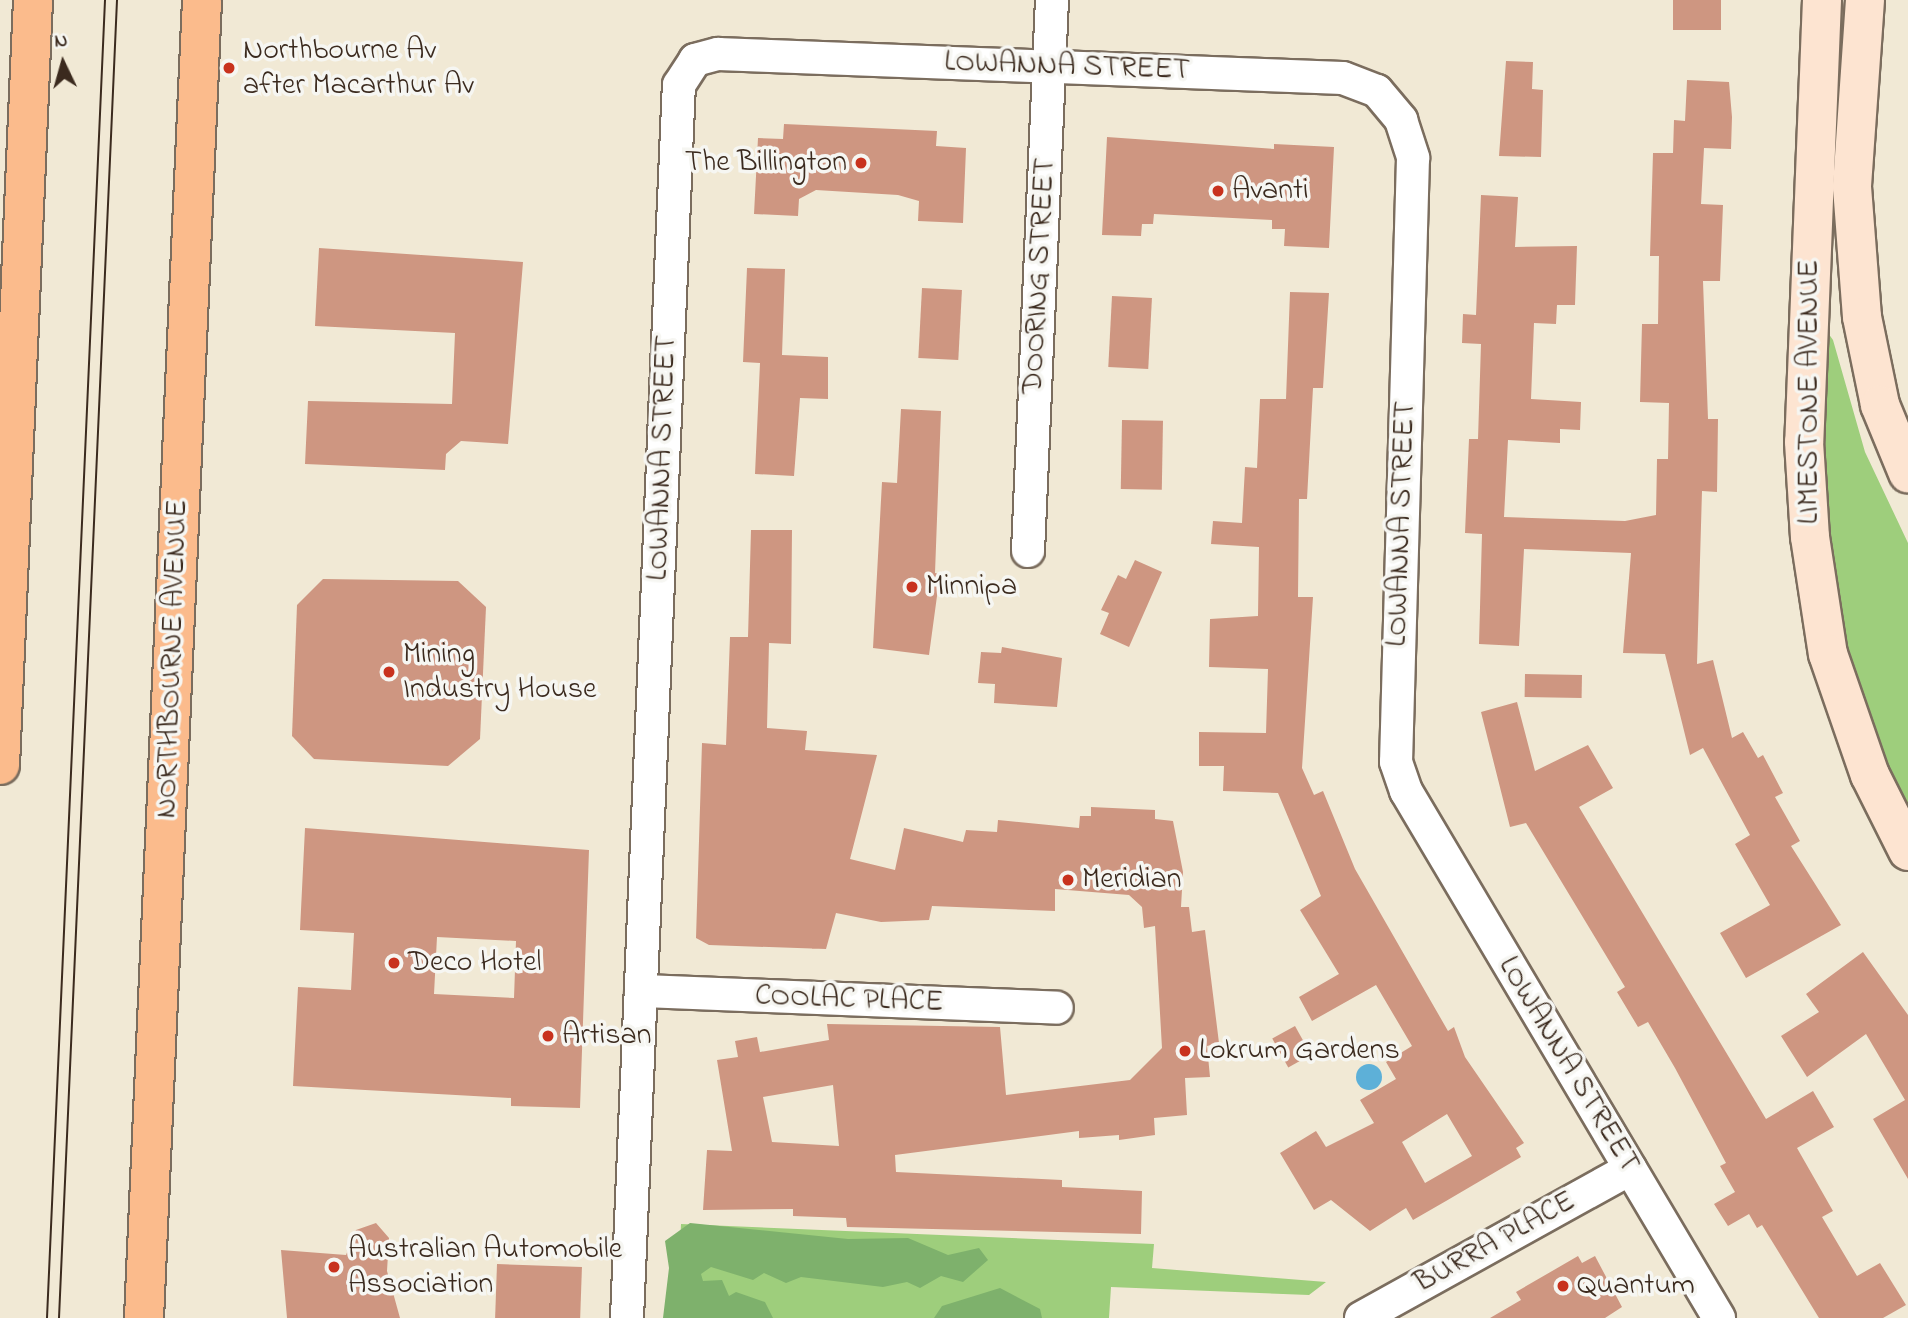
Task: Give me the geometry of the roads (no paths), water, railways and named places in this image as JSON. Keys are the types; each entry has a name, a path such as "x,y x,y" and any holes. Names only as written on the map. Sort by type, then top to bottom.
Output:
{"highway":[{"path":"0,765 33,0"},
{"name":"NORTHBOURNE AVENUE","path":"144,1318 202,0"}],"main road":[{"name":"LIMESTONE AVENUE","path":"1822,0 1804,442 1810,537 1828,654 1870,775 1908,851"},
{"name":"LIMESTONE AVENUE","path":"1865,0 1852,187 1862,317 1880,405 1908,473"}],"street":[{"name":"DOORING STREET","path":"1028,551 1052,0"},
{"name":"LOWANNA STREET","path":"627,1318 679,85 695,60 718,54 1343,78 1377,91 1401,120 1413,158 1396,762 1406,791 1719,1318"},
{"name":"COOLAC PLACE","path":"641,991 1056,1008"},
{"name":"BURRA PLACE","path":"1361,1318 1630,1169"}],"water":[{"path":"1369,1064 1379,1067 1382,1077 1379,1087 1369,1090 1359,1087 1356,1077 1359,1067"}],"tram line":[{"path":"47,1318 105,0"},
{"path":"59,1318 117,0"}],"place":[{"name":"Northbourne Av after Macarthur Av","path":"229,68"},
{"name":"The Billington","path":"861,163"},
{"name":"Avanti","path":"1218,191"},
{"name":"Minnipa","path":"912,587"},
{"name":"Mining Industry House","path":"389,672"},
{"name":"Meridian","path":"1068,880"},
{"name":"Deco Hotel","path":"394,963"},
{"name":"Artisan","path":"548,1036"},
{"name":"Lokrum Gardens","path":"1185,1051"},
{"name":"Australian Automobile Association","path":"334,1267"},
{"name":"Quantum","path":"1563,1286"}]}
